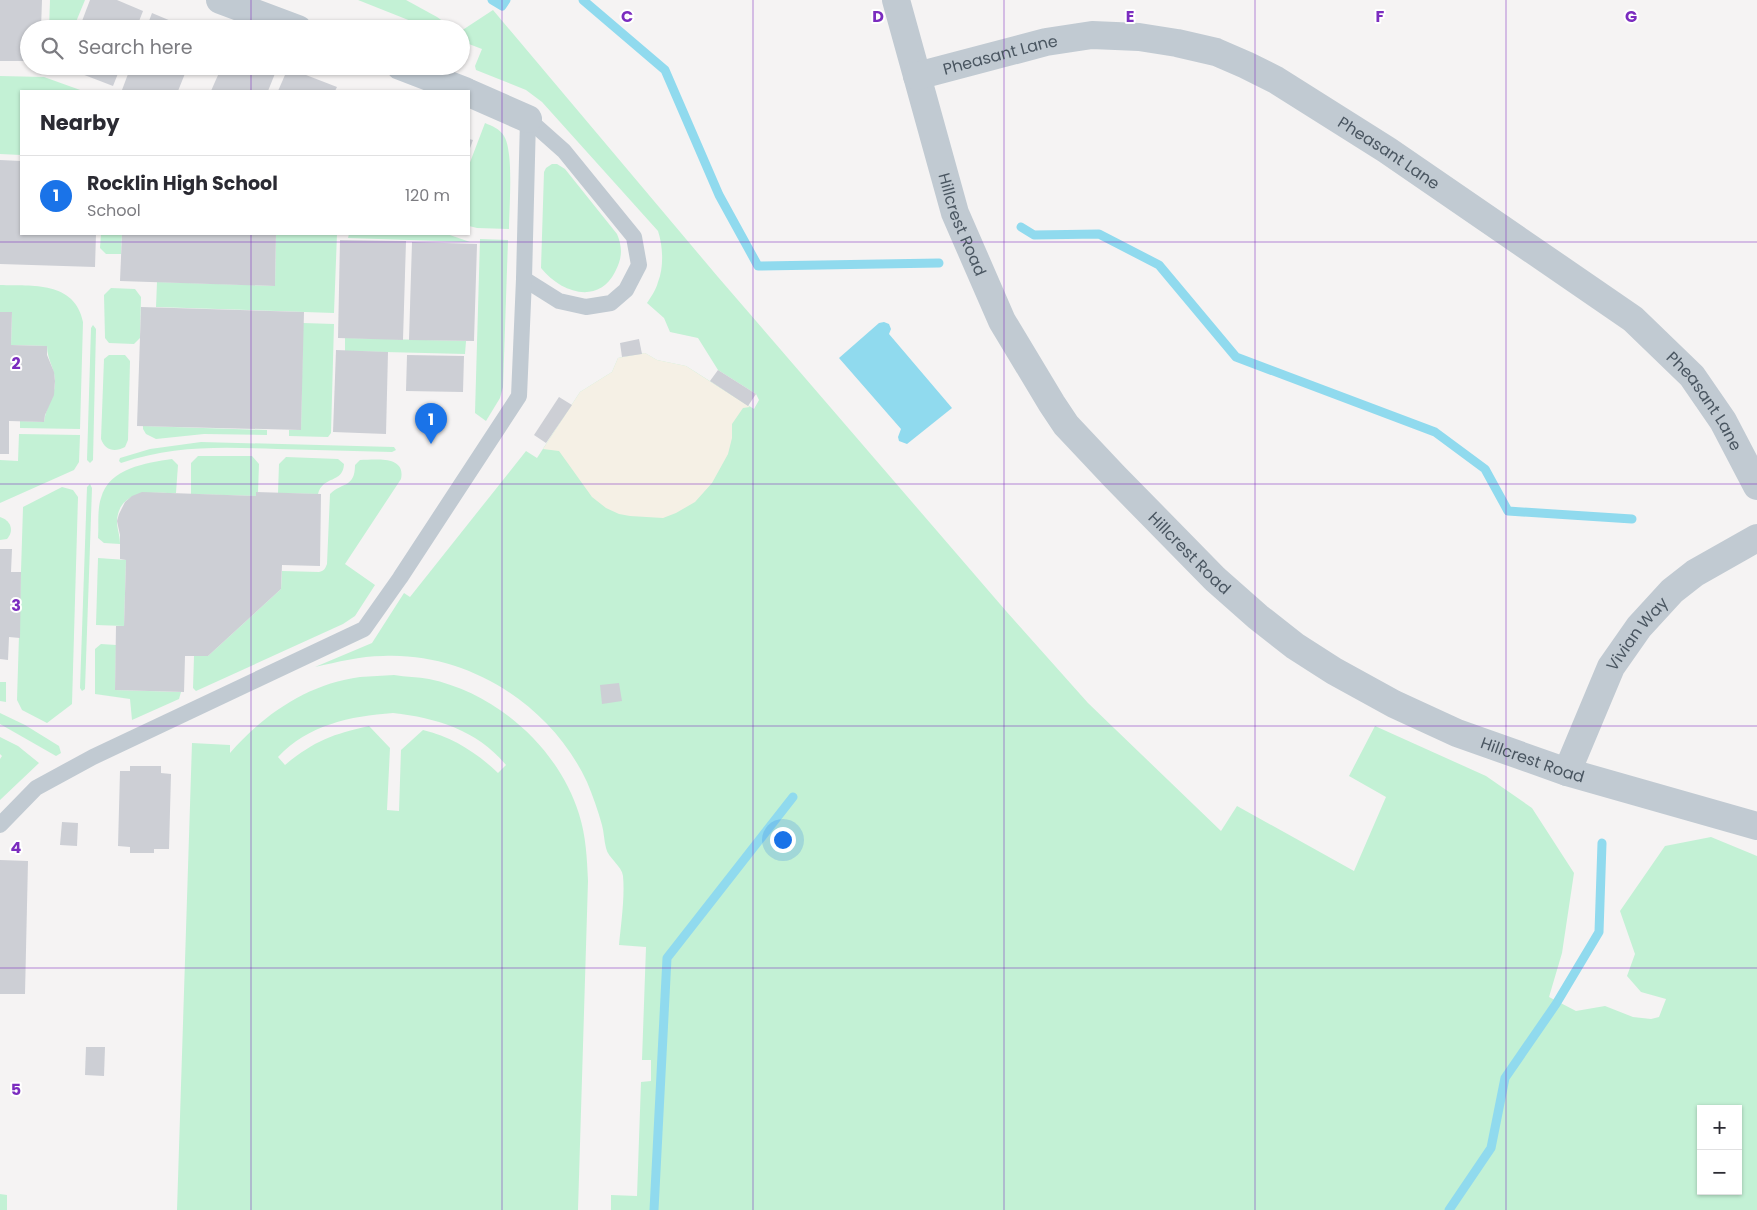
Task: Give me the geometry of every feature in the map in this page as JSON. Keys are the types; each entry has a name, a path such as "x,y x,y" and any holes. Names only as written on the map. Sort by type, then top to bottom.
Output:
{"street":[{"path":"220,0 274,20"},
{"name":"Hillcrest Road","path":"896,0 956,213 1002,321 1052,404 1078,439 1215,579 1258,617 1295,646 1334,671 1394,704 1457,732 1567,772 1757,826"},
{"name":"Pheasant Lane","path":"917,76 1046,42 1092,35 1139,37 1177,43 1216,52 1246,65 1276,80 1387,150 1633,319 1692,376 1723,421 1757,486"},
{"path":"423,75 462,90"},
{"path":"470,93 528,119"},
{"name":"Vivian Way","path":"1567,772 1611,668 1639,627 1672,590 1720,558 1757,538"}],"lane":[{"path":"0,825 36,788 93,757 364,630 406,570 519,396 528,119"},
{"path":"524,279 559,300 586,307 611,304 626,290 639,266 634,237 564,151 528,119"}],"green space":[{"path":"50,0 85,0 77,20 49,20"},
{"path":"358,0 406,0 441,20 408,20"},
{"path":"493,10 718,277 1006,611 1088,703 1221,831 1237,806 1354,871 1386,797 1349,776 1375,726 1486,776 1532,808 1574,873 1562,953 1549,997 1576,1011 1605,1006 1633,1017 1651,1019 1659,1017 1666,999 1641,992 1627,976 1635,954 1620,911 1665,846 1711,837 1757,856 1757,1210 611,1210 611,1195 637,1196 641,1082 651,1081 651,1060 642,1060 646,947 619,945 623,902 623,876 607,852 602,825 587,782 571,754 552,729 529,707 503,689 475,674 446,663 415,657 366,657 315,667 372,643 404,593 410,597 526,451 537,458 580,392 612,372 618,358 645,353 657,360 686,366 754,409 759,400 756,394 718,370 698,338 670,332 664,318 647,303 656,288 661,270 662,250 658,231 542,102 526,90 476,70 475,66 482,49 470,44 470,25"},
{"path":"0,76 44,77 80,90 20,90 20,155 0,154"},
{"path":"485,123 500,131 504,136 509,154 509,229 470,226 470,162"},
{"path":"552,164 557,164 565,169 617,234 621,249 619,263 608,282 599,289 579,292 569,289 549,277 541,268 544,172"},
{"path":"101,235 122,235 121,254 106,254 100,248"},
{"path":"276,235 337,235 334,313 156,307 157,282 275,286"},
{"path":"349,235 450,235 470,242 348,238"},
{"path":"480,239 508,240 503,387 500,398 486,421 475,413"},
{"path":"0,285 51,288 71,299 78,309 83,322 80,429 20,428 20,421 44,422 54,389 55,379 47,346 11,345 12,312 0,312"},
{"path":"111,288 135,289 141,297 140,338 134,344 109,343 105,338 104,295"},
{"path":"303,323 334,324 331,433 328,437 289,436 289,430 301,430"},
{"path":"93,325 96,329 93,460 90,463 87,460 91,328"},
{"path":"345,338 466,341 465,354 345,351"},
{"path":"109,355 125,355 130,361 128,440 125,447 117,450 107,448 101,439 104,359"},
{"path":"143,426 267,430 267,435 204,434 156,439 146,434"},
{"path":"19,434 80,435 79,462 74,470 0,503 0,460 18,461"},
{"path":"201,442 394,447 396,450 392,452 198,448 160,453 121,463 119,461 120,458 150,449"},
{"path":"198,456 252,456 259,464 258,492 256,496 191,494 191,463"},
{"path":"286,457 338,459 344,464 343,470 337,477 324,484 318,494 278,493 279,464"},
{"path":"172,459 178,465 176,493 148,493 131,498 119,510 117,521 120,544 104,543 98,538 101,498 105,488 112,480 120,474 140,465"},
{"path":"360,460 388,460 394,462 399,466 401,479 345,564 375,585 355,616 343,624 196,691 193,688 194,656 208,656 281,589 282,571 319,572 325,568 327,564 330,494 353,478 355,465"},
{"path":"90,484 92,488 85,689 82,691 80,688 87,487"},
{"path":"62,487 73,490 78,497 72,704 47,723 22,710 17,700 23,507"},
{"path":"0,517 9,523 11,529 7,539 0,540"},
{"path":"98,558 126,560 124,626 96,625"},
{"path":"101,644 116,645 115,690 181,692 179,699 132,720 130,699 95,694 95,649"},
{"path":"394,675 429,679 454,686 500,710 540,746 556,767 569,790 579,814 585,839 588,881 578,1210 177,1210 192,743 230,745 230,753 272,714 305,694 341,681 360,677","holes":["377,714 409,715 440,722 469,734 495,753 506,765 498,773 463,746 423,730 401,750 399,811 387,810 390,748 369,726 345,732 315,744 285,765 278,757 303,737 331,724"]},
{"path":"0,682 6,682 6,702 0,701"},
{"path":"0,713 25,725 59,746 61,753 56,756 0,724"},
{"path":"0,737 18,746 39,763 0,800 0,759 2,756 0,754"},
{"path":"0,1194 7,1195 7,1210 0,1210"}],"sand":[{"path":"645,353 657,360 686,366 750,407 743,408 732,424 732,438 728,454 712,483 695,502 663,518 630,516 619,514 606,508 592,497 559,451 543,449 580,392 612,372 618,358"}],"water":[{"path":"879,323 889,324 891,329 889,334 952,408 907,444 899,441 898,437 901,429 839,358"}],"building":[{"path":"0,0 42,0 41,20 20,20 20,61 0,61"},
{"path":"90,0 117,0 143,11 140,20 82,20"},
{"path":"152,13 169,20 149,20"},
{"path":"84,75 117,75 113,86"},
{"path":"128,75 184,75 178,90 122,90"},
{"path":"218,75 274,75 268,90 211,90"},
{"path":"285,75 306,75 337,87 336,90 278,90"},
{"path":"0,160 20,161 20,235 96,235 95,267 0,264"},
{"path":"122,235 276,235 275,286 120,281"},
{"path":"340,240 406,241 403,340 338,338"},
{"path":"412,242 477,244 474,341 409,340"},
{"path":"141,307 304,312 301,430 137,426"},
{"path":"0,312 12,312 11,345 47,346 47,355 54,372 55,381 54,395 44,422 9,421 9,454 0,454"},
{"path":"639,339 642,354 622,357 620,343"},
{"path":"336,350 388,352 386,434 333,432"},
{"path":"407,355 464,356 463,392 406,391"},
{"path":"718,370 756,394 748,406 710,381"},
{"path":"559,397 572,405 546,443 534,435"},
{"path":"142,492 256,496 256,492 321,494 320,566 282,565 281,589 208,656 185,656 184,692 115,690 116,626 124,626 126,560 120,559 120,535 117,521 125,502 132,496"},
{"path":"0,549 12,549 11,572 21,572 20,638 9,637 8,660 0,659"},
{"path":"619,683 622,701 602,704 600,685"},
{"path":"130,766 161,766 161,773 171,774 169,849 154,849 154,853 130,853 130,847 118,846 120,771 130,771"},
{"path":"62,822 78,823 77,846 60,845"},
{"path":"0,860 28,861 25,994 0,994"},
{"path":"86,1047 105,1047 104,1076 85,1075"}],"waterway":[{"path":"492,0 502,6 506,0"},
{"path":"583,0 665,70 719,195 758,266 939,263"},
{"path":"1021,227 1034,235 1099,234 1159,265 1236,357 1435,432 1485,469 1508,511 1632,519"},
{"path":"654,1210 667,958 793,797"},
{"path":"1449,1210 1491,1148 1505,1078 1556,1004 1599,932 1602,843"}],"place":[{"name":"Rocklin High School","path":"431,444"}]}
